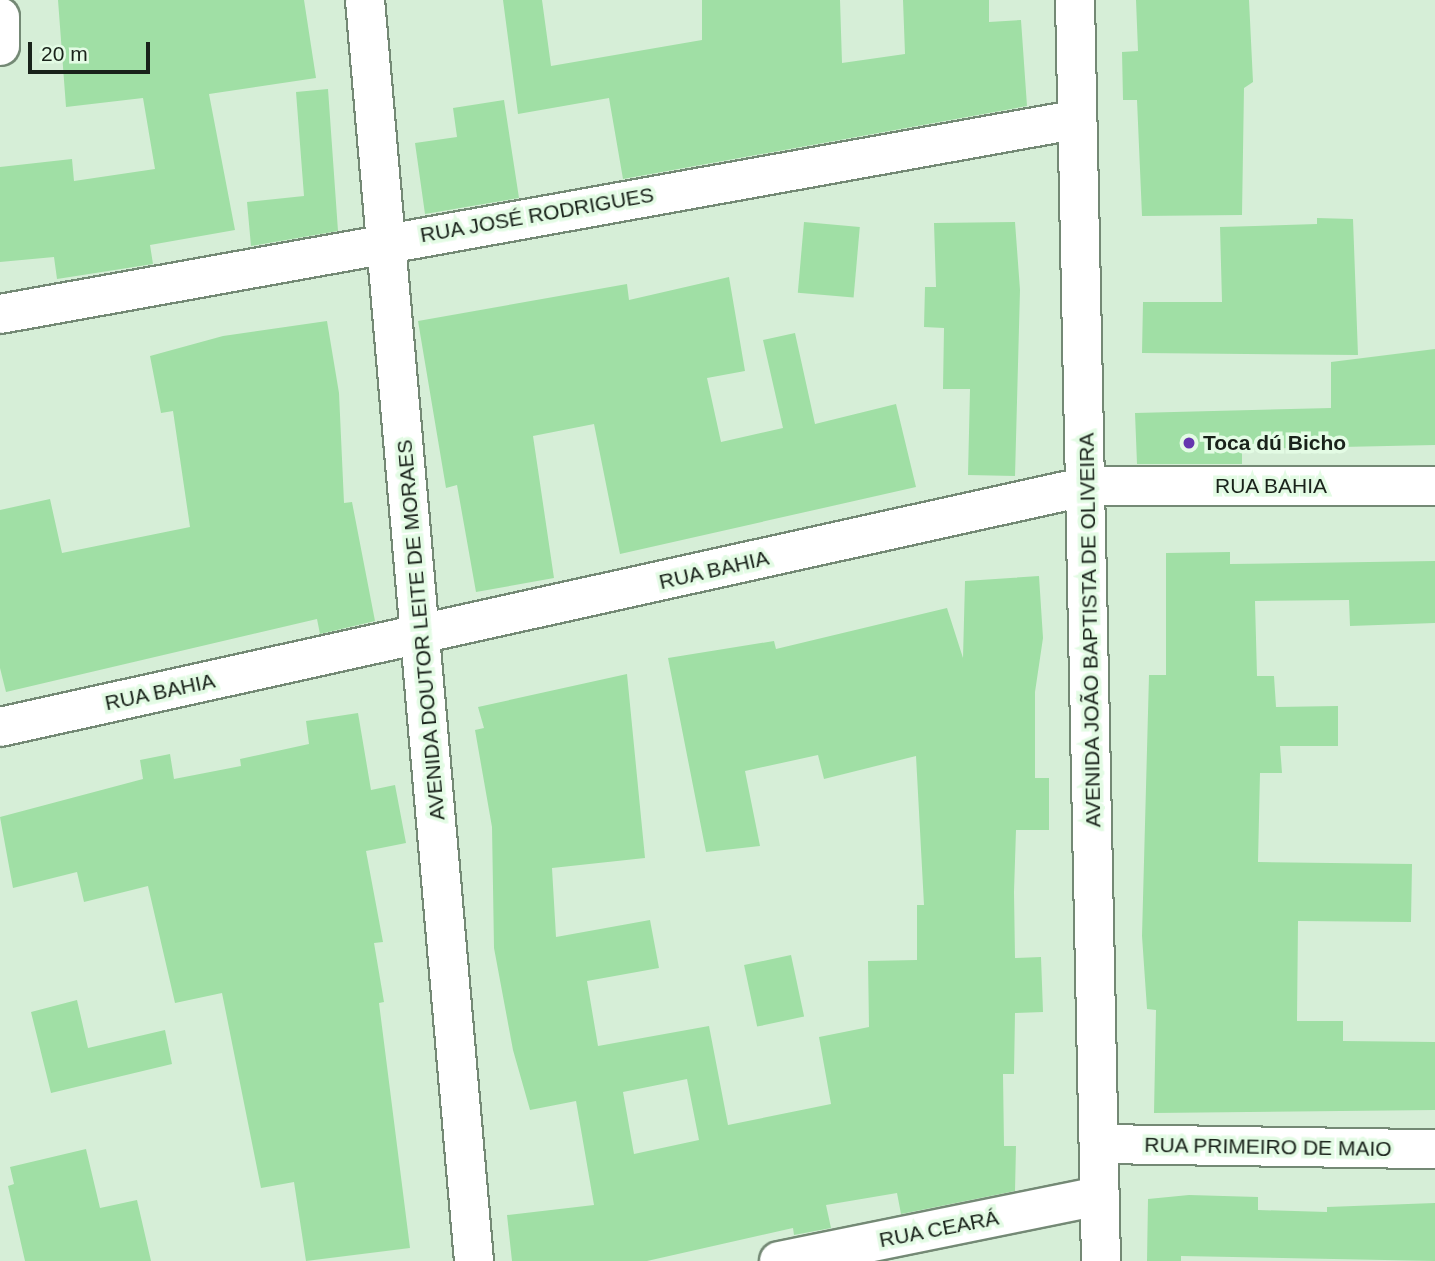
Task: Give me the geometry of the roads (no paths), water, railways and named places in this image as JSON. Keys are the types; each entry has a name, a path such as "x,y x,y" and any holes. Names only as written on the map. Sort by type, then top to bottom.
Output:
{"street":[{"name":"AVENIDA DOUTOR LEITE DE MORAES","path":"365,0 389,241 474,1261"},
{"name":"AVENIDA JOÃO BAPTISTA DE OLIVEIRA","path":"1074,0 1074,120 1088,486 1101,1261"},
{"path":"0,17 0,46"},
{"name":"RUA JOSÉ RODRIGUES","path":"0,314 389,241 1074,120"},
{"name":"RUA BAHIA","path":"0,727 421,636 1088,486 1435,486"},
{"name":"RUA PRIMEIRO DE MAIO","path":"1101,1144 1435,1149"},
{"name":"RUA CEARÁ","path":"779,1261 1099,1196"}],"place":[{"name":"Toca dú Bicho","path":"1189,443"}]}
